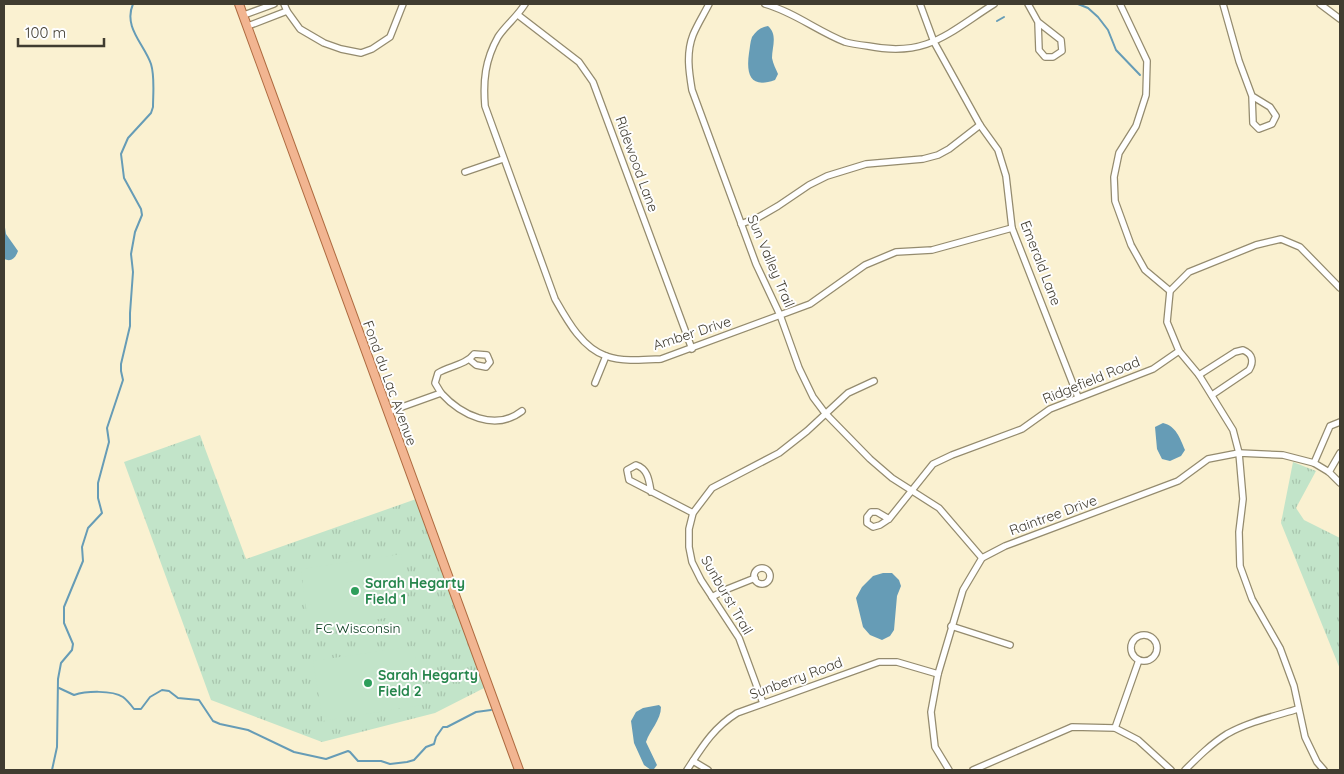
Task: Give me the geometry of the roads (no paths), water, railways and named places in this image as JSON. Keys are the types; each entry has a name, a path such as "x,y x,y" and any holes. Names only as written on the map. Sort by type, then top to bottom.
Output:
{"main road":[{"name":"Fond du Lac Avenue","path":"239,4 519,770"}],"street":[{"path":"244,15 274,4"},
{"path":"284,4 300,29 324,43 360,53 372,49 390,37 403,4"},
{"name":"Amber Drive","path":"525,4 518,15 498,37 487,65 484,82 485,106 555,299 569,325 592,348 606,356 635,360 661,359 810,304 865,265 896,252 932,250 1012,228"},
{"name":"Sun Valley Trail","path":"709,4 693,36 689,56 692,90 756,264 780,315 809,390 825,413 892,478 939,508 982,558"},
{"path":"765,4 781,8 846,42 895,50 919,47 934,42 994,4"},
{"name":"Emerald Lane","path":"920,4 934,42 980,125 998,150 1006,176 1012,228 1078,397"},
{"path":"1028,4 1038,22 1061,40 1062,51 1054,57 1045,57 1039,50 1038,22"},
{"path":"1120,4 1147,61 1146,95 1136,126 1119,153 1114,177 1116,201 1131,246 1145,270 1170,292"},
{"path":"1223,4 1238,61 1252,96 1253,123 1259,129 1272,124 1276,116 1270,108 1252,96"},
{"path":"1320,4 1340,19"},
{"path":"248,26 287,11"},
{"name":"Ridewood Lane","path":"518,15 579,62 593,82 692,349"},
{"path":"741,224 759,217 827,176 866,164 886,161 907,161 938,155 980,125"},
{"path":"465,172 503,159"},
{"path":"1324,770 1317,762 1305,737 1294,686 1280,648 1252,599 1240,566 1239,532 1243,499 1239,453 1233,430 1200,375 1179,351 1167,322 1170,292 1189,272 1256,245 1282,240 1300,247 1340,288"},
{"path":"1200,375 1235,352 1243,350 1248,352 1252,358 1252,364 1248,370 1212,395"},
{"name":"Ridgefield Road","path":"889,519 933,464 1022,429 1050,408 1153,369 1179,351"},
{"path":"595,383 606,356"},
{"path":"470,360 438,373 436,383 441,393 461,412 476,418 492,421 506,420 522,411"},
{"name":"Sunburst Trail","path":"763,703 739,638 692,562 689,547 689,529 694,513 712,488 779,453 807,431 848,393 874,381"},
{"path":"388,412 441,393"},
{"path":"1314,463 1330,426 1340,422"},
{"name":"Raintree Drive","path":"982,558 1004,546 1178,481 1208,459 1239,453 1283,455 1314,463 1329,472 1340,482"},
{"path":"1329,472 1340,453"},
{"path":"652,492 642,467 636,465 627,470 630,480 652,492 694,513"},
{"path":"949,770 936,747 931,712 938,674 951,626 963,590 982,558"},
{"path":"712,597 755,578"},
{"path":"951,626 1010,645"},
{"path":"1141,635 1149,636 1156,642 1157,650 1155,655 1148,660 1139,660 1133,655 1132,643 1141,635"},
{"path":"1115,728 1139,660"},
{"name":"Sunberry Road","path":"686,770 707,740 723,722 738,713 763,703 879,662 897,662 938,674"},
{"path":"1185,770 1208,748 1228,734 1249,724 1298,709"},
{"path":"973,770 1072,727 1115,728 1138,740 1171,770"},
{"path":"693,761 708,770"}],"water":[{"path":"768,26 773,33 772,58 778,74 775,80 760,83 751,78 749,73 750,45 755,33 761,28"},
{"path":"4,221 6,234 18,251 11,260 4,259"},
{"path":"1163,423 1174,430 1185,450 1181,456 1170,461 1162,459 1157,449 1155,427"},
{"path":"892,573 899,580 901,586 897,596 894,630 890,636 882,640 870,635 863,627 856,598 862,587 873,576"},
{"path":"659,705 661,712 646,742 657,765 651,770 644,765 634,743 631,721 636,712 643,708"}],"waterway":[{"path":"52,770 57,747 58,679 61,663 72,650 73,644 64,623 64,607 83,561 82,547 88,528 102,513 98,498 98,483 109,442 107,428 123,380 121,364 130,326 133,272 131,254 135,232 142,215 141,209 124,178 121,154 128,138 151,113 153,107 152,69 148,57 132,28 131,12 133,4"},
{"path":"1078,4 1088,8 1098,17 1108,30 1116,50 1140,75"},
{"path":"997,21 1004,17"},
{"path":"59,688 74,695 99,692 112,693 124,698 134,709 141,709 150,697 162,690 169,691 178,698 199,700 213,721 248,730 294,752 326,759 348,751 358,761 381,761 390,764 414,760 426,747 434,744 436,737 443,727 447,727 476,712 491,710"}],"place":[{"name":"Sarah Hegarty Field 1","path":"355,591"},
{"name":"Sarah Hegarty Field 2","path":"368,683"}],"park label":[{"name":"FC Wisconsin","path":"358,628"}]}
